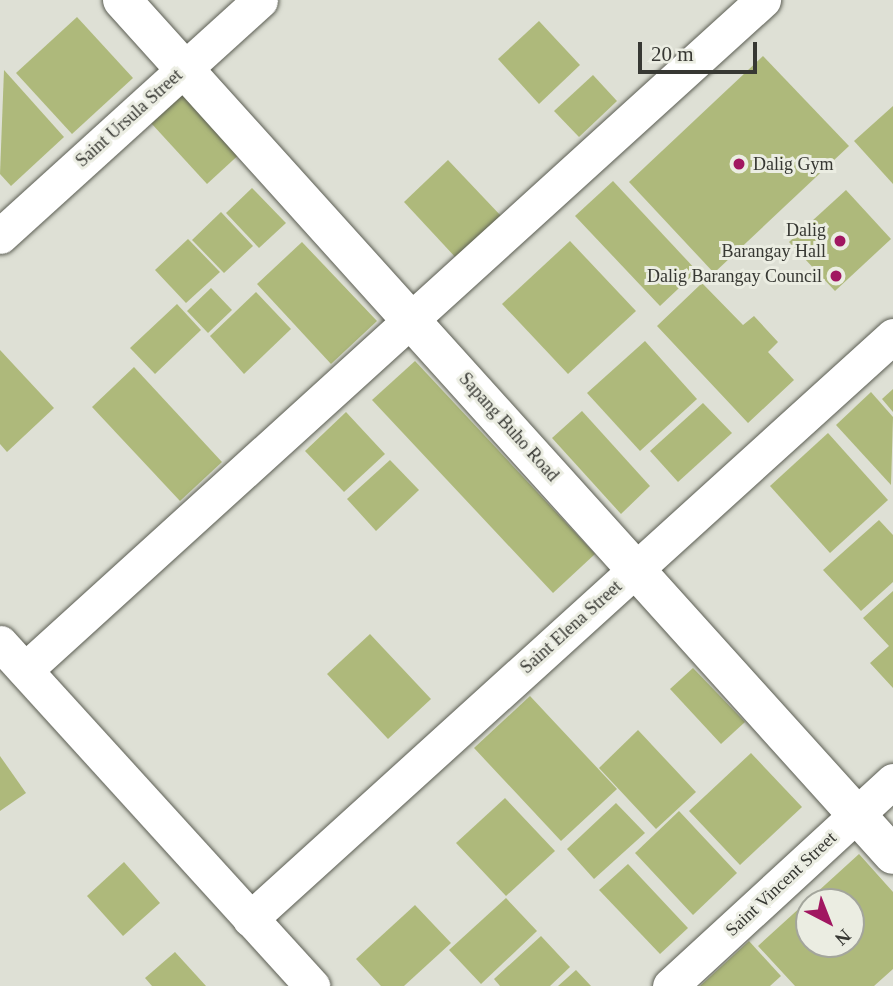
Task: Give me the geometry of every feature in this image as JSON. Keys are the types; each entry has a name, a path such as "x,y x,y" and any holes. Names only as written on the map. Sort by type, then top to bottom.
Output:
{"street":[{"name":"Sapang Buho Road","path":"122,0 411,316 893,855"},
{"name":"Saint Ursula Street","path":"0,236 260,0"},
{"path":"25,670 411,316 763,0"},
{"name":"Saint Elena Street","path":"250,919 893,336"},
{"path":"0,643 312,986"},
{"name":"Saint Vincent Street","path":"670,986 893,782"}],"building":[{"path":"77,17 133,78 72,134 16,73"},
{"path":"539,21 580,65 539,104 498,59"},
{"name":"Dalig Gym","path":"763,56 849,146 714,273 629,182"},
{"path":"4,70 64,137 11,186 0,174"},
{"path":"593,75 617,101 579,137 554,111"},
{"path":"187,90 244,150 207,184 151,123"},
{"path":"893,106 893,184 854,141"},
{"path":"448,160 502,217 457,259 404,202"},
{"path":"613,181 697,271 660,306 575,216"},
{"path":"252,188 286,223 259,248 226,213"},
{"name":"Dalig Barangay Hall","path":"846,190 891,239 835,291 789,242"},
{"path":"221,212 253,246 224,273 192,240"},
{"path":"188,239 220,272 186,303 155,270"},
{"path":"570,241 636,311 568,374 502,304"},
{"path":"302,242 377,321 331,364 257,284"},
{"path":"702,283 743,325 754,316 778,342 768,352 794,380 748,423 657,326"},
{"path":"211,288 232,310 208,333 187,311"},
{"path":"256,292 291,329 244,374 210,336"},
{"path":"177,304 201,330 155,374 130,348"},
{"path":"645,341 697,399 640,451 587,393"},
{"path":"0,350 54,408 7,452 0,444"},
{"path":"415,361 595,554 553,593 372,400"},
{"path":"134,367 222,462 180,501 92,407"},
{"path":"893,389 893,412 882,399"},
{"path":"871,392 893,417 891,485 836,425"},
{"path":"703,403 732,433 678,482 650,451"},
{"path":"582,411 650,486 621,514 552,438"},
{"path":"346,412 385,454 344,492 305,451"},
{"path":"828,433 888,500 830,553 770,486"},
{"path":"390,460 419,490 376,531 347,499"},
{"path":"879,520 893,535 893,582 861,611 823,570"},
{"path":"893,591 893,688 870,663 889,646 863,618"},
{"path":"370,634 431,699 388,739 327,674"},
{"path":"693,668 745,722 721,744 670,689"},
{"path":"530,696 617,789 561,841 474,748"},
{"path":"638,730 696,792 656,829 599,768"},
{"path":"751,753 802,807 740,865 689,811"},
{"path":"0,756 26,793 0,811"},
{"path":"505,798 555,851 506,896 456,843"},
{"path":"616,803 645,833 594,879 567,849"},
{"path":"679,811 737,873 693,915 635,853"},
{"path":"859,854 893,892 893,969 874,986 795,986 758,946 795,912 795,958 865,958 865,888 822,888"},
{"path":"124,862 160,903 123,936 87,896"},
{"path":"628,864 688,928 660,954 599,890"},
{"path":"506,898 537,931 481,984 449,950"},
{"path":"415,905 451,943 404,986 381,986 356,959"},
{"path":"541,936 570,967 550,986 500,986 494,979"},
{"path":"749,941 781,976 770,986 700,986"},
{"path":"175,952 206,986 152,986 145,978"},
{"path":"576,970 591,986 558,986"}],"place":[{"name":"Dalig Gym","path":"739,164"},
{"name":"Dalig Barangay Hall","path":"840,241"},
{"name":"Dalig Barangay Council","path":"836,276"}]}
